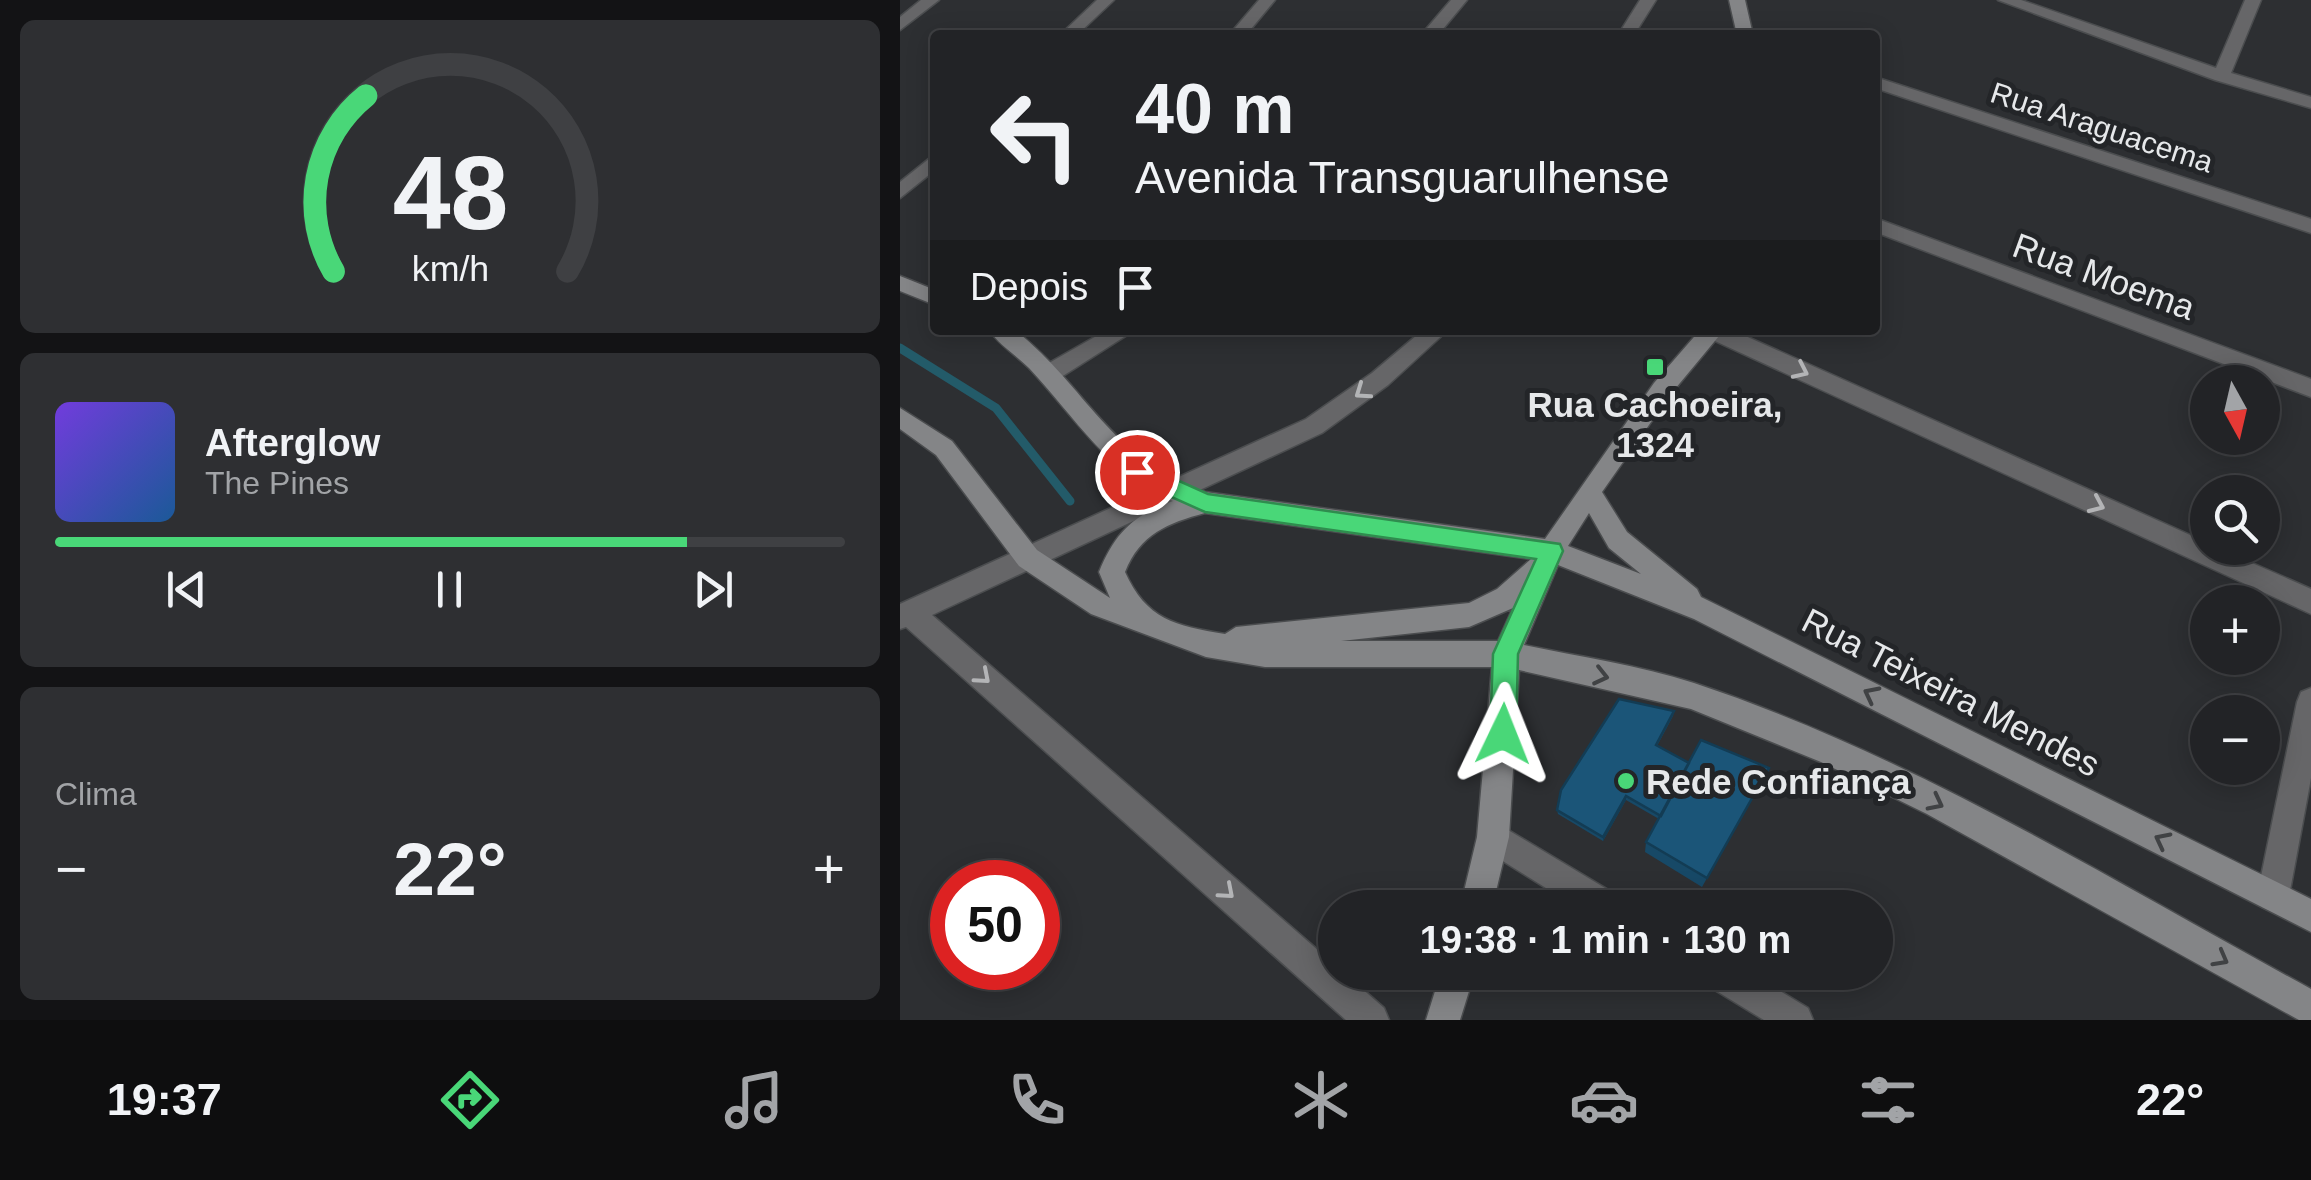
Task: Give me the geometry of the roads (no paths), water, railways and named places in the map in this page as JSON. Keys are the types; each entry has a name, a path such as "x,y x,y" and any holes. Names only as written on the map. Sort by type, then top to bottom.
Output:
{"main road":[{"path":"1737,0 1744,30"},
{"path":"900,283 930,296"},
{"path":"1006,335 1050,373 1112,450 1137,472 1205,503"},
{"path":"1480,890 1493,837 1506,654 1551,551 1662,389 1708,335"},
{"path":"900,417 944,448 1028,558 1100,606 1206,644 1265,654 1506,654 1692,696 1831,752 1938,803 2311,1008"},
{"path":"1589,491 1618,540 1704,610"},
{"path":"1121,545 1154,518 1205,503"},
{"name":"Rua Teixeira Mendes","path":"1205,503 1551,551 1704,610 2311,916"},
{"path":"1134,512 1112,572 1128,608 1144,623"},
{"path":"1206,644 1469,615 1491,608 1509,596 1551,551"},
{"path":"1443,1020 1452,990"}],"street":[{"path":"900,25 931,0"},
{"path":"1073,30 1106,0"},
{"path":"1241,30 1267,0"},
{"path":"1433,30 1459,0"},
{"path":"1629,30 1648,0"},
{"path":"2006,0 2057,7 2221,76 2311,103"},
{"path":"2221,76 2254,0"},
{"name":"Rua Araguacema","path":"1880,84 2311,226"},
{"path":"900,192 930,165"},
{"name":"Rua Moema","path":"1880,227 2311,388"},
{"path":"1050,373 1115,335"},
{"path":"1372,1020 905,615 1314,426 1380,379 1430,335"},
{"path":"1723,335 2311,602"},
{"path":"2273,896 2311,702"},
{"path":"1493,837 1580,890"},
{"path":"1747,990 1796,1020"}],"waterway":[{"path":"900,348 996,408 1070,501"}],"place":[{"name":"Rua Cachoeira, 1324","path":"1655,367"},
{"name":"Rede Confiança","path":"1626,781"}]}
